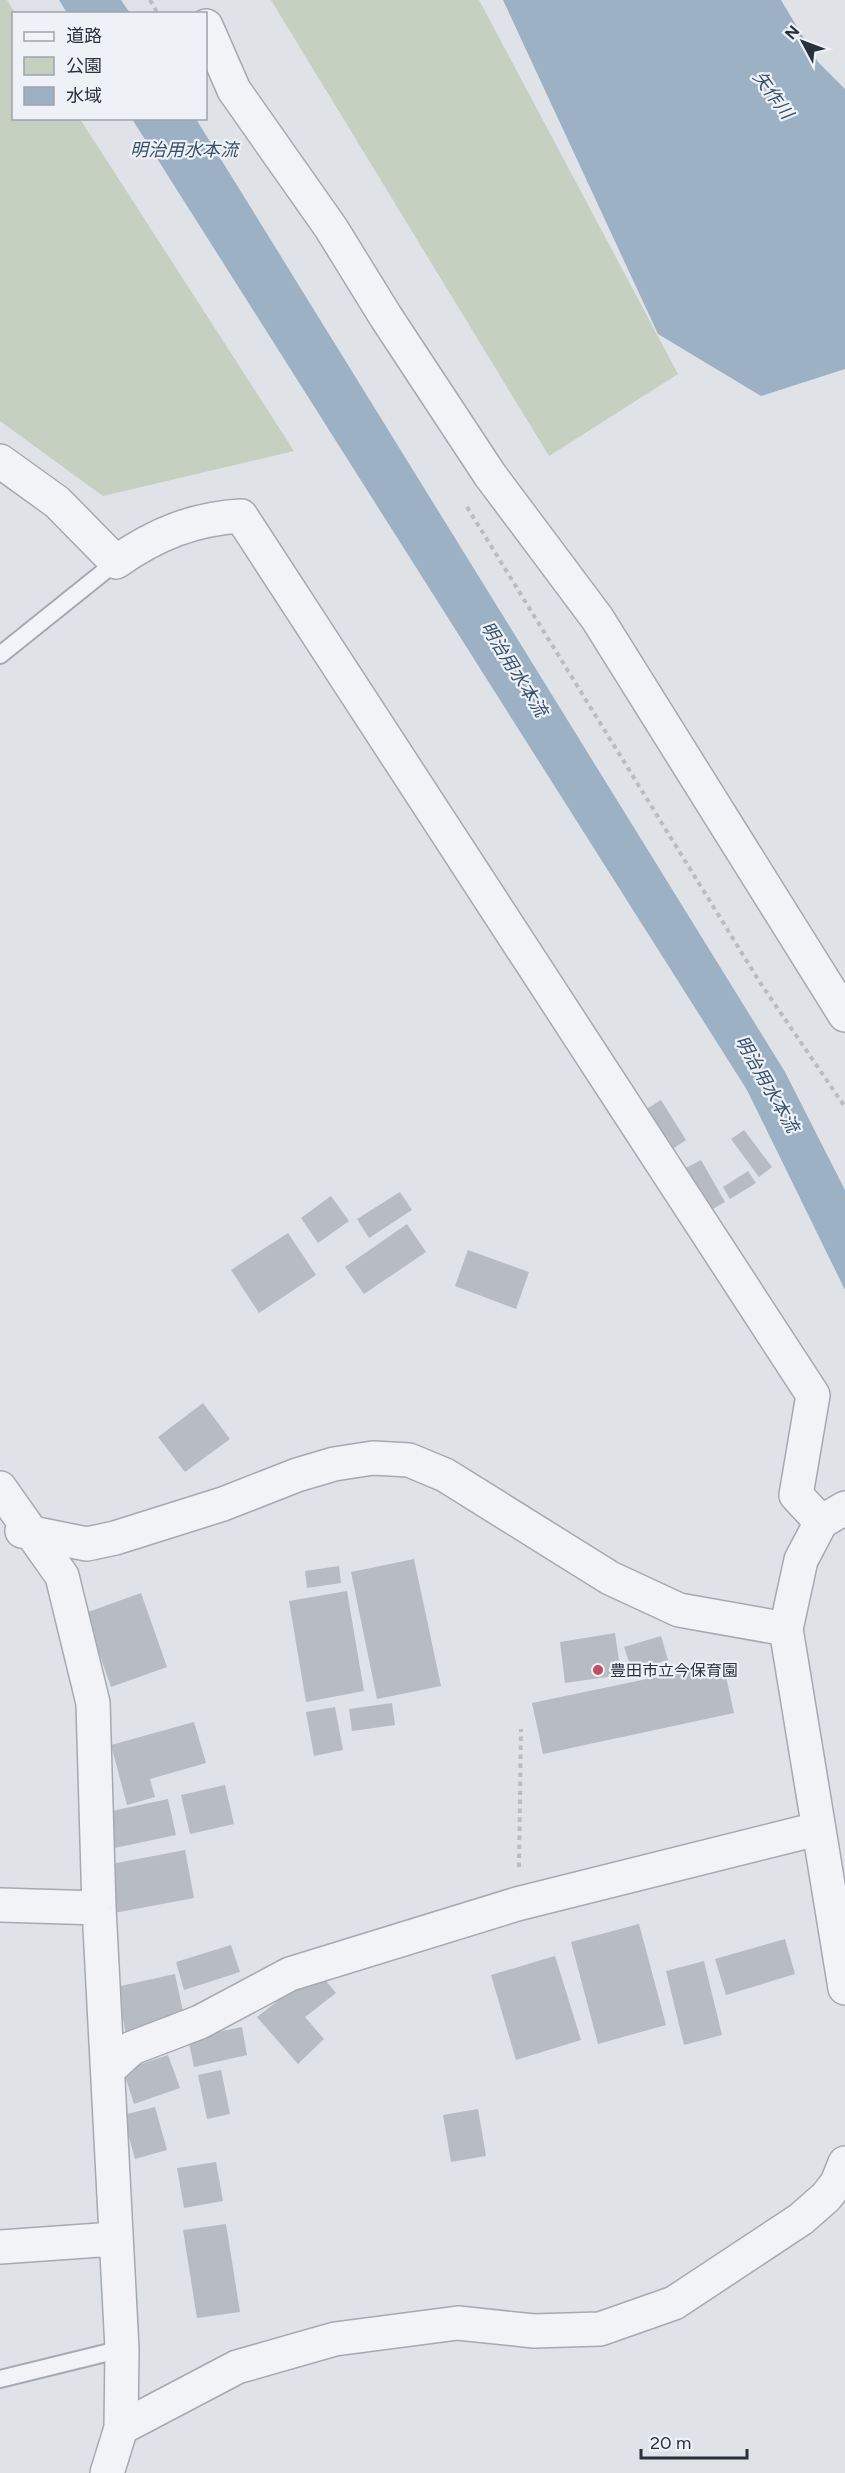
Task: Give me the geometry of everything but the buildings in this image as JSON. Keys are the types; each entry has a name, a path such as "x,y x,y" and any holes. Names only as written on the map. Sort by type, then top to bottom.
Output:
{"street":[{"path":"207,28 234,90 331,228 386,318 490,475 597,618 845,1016"},
{"path":"0,461 57,502 116,562 148,540 212,518 241,516 813,1395 796,1495 833,1515 801,1560 786,1629 813,1784 817,1829 845,1988"},
{"path":"0,1526 87,1544 223,1504 297,1475 334,1464 373,1458 410,1460 445,1475 610,1578 679,1610 786,1629"},
{"path":"0,1488 62,1576 93,1702 99,1908 109,2069 114,2239 122,2349 121,2428 106,2473"},
{"path":"109,2069 132,2048 200,2022 290,1974 517,1904 817,1829"},
{"path":"0,1905 99,1908"},
{"path":"121,2428 237,2367 335,2339 458,2323 534,2331 600,2329 674,2303 801,2218 836,2206 837,2183 845,2163"},
{"path":"0,2247 114,2239"}],"lane":[{"path":"0,655 116,562"},
{"path":"0,2379 122,2349"}],"path":[{"path":"465,504 761,984 845,1107"},
{"path":"517,1904 521,1729"}],"green space":[{"path":"0,0 7,0 14,12 12,12 12,120 81,120 294,451 103,496 0,421"},
{"path":"271,0 479,0 678,374 549,456"}],"water":[{"path":"59,0 121,0 129,12 66,12"},
{"name":"矢作川","path":"503,0 781,0 818,62 845,89 845,369 761,396 658,334"},
{"name":"明治用水本流","path":"133,120 197,120 785,1072 845,1190 845,1290 747,1090"}],"place":[{"name":"豊田市立今保育園","path":"598,1670"}]}
